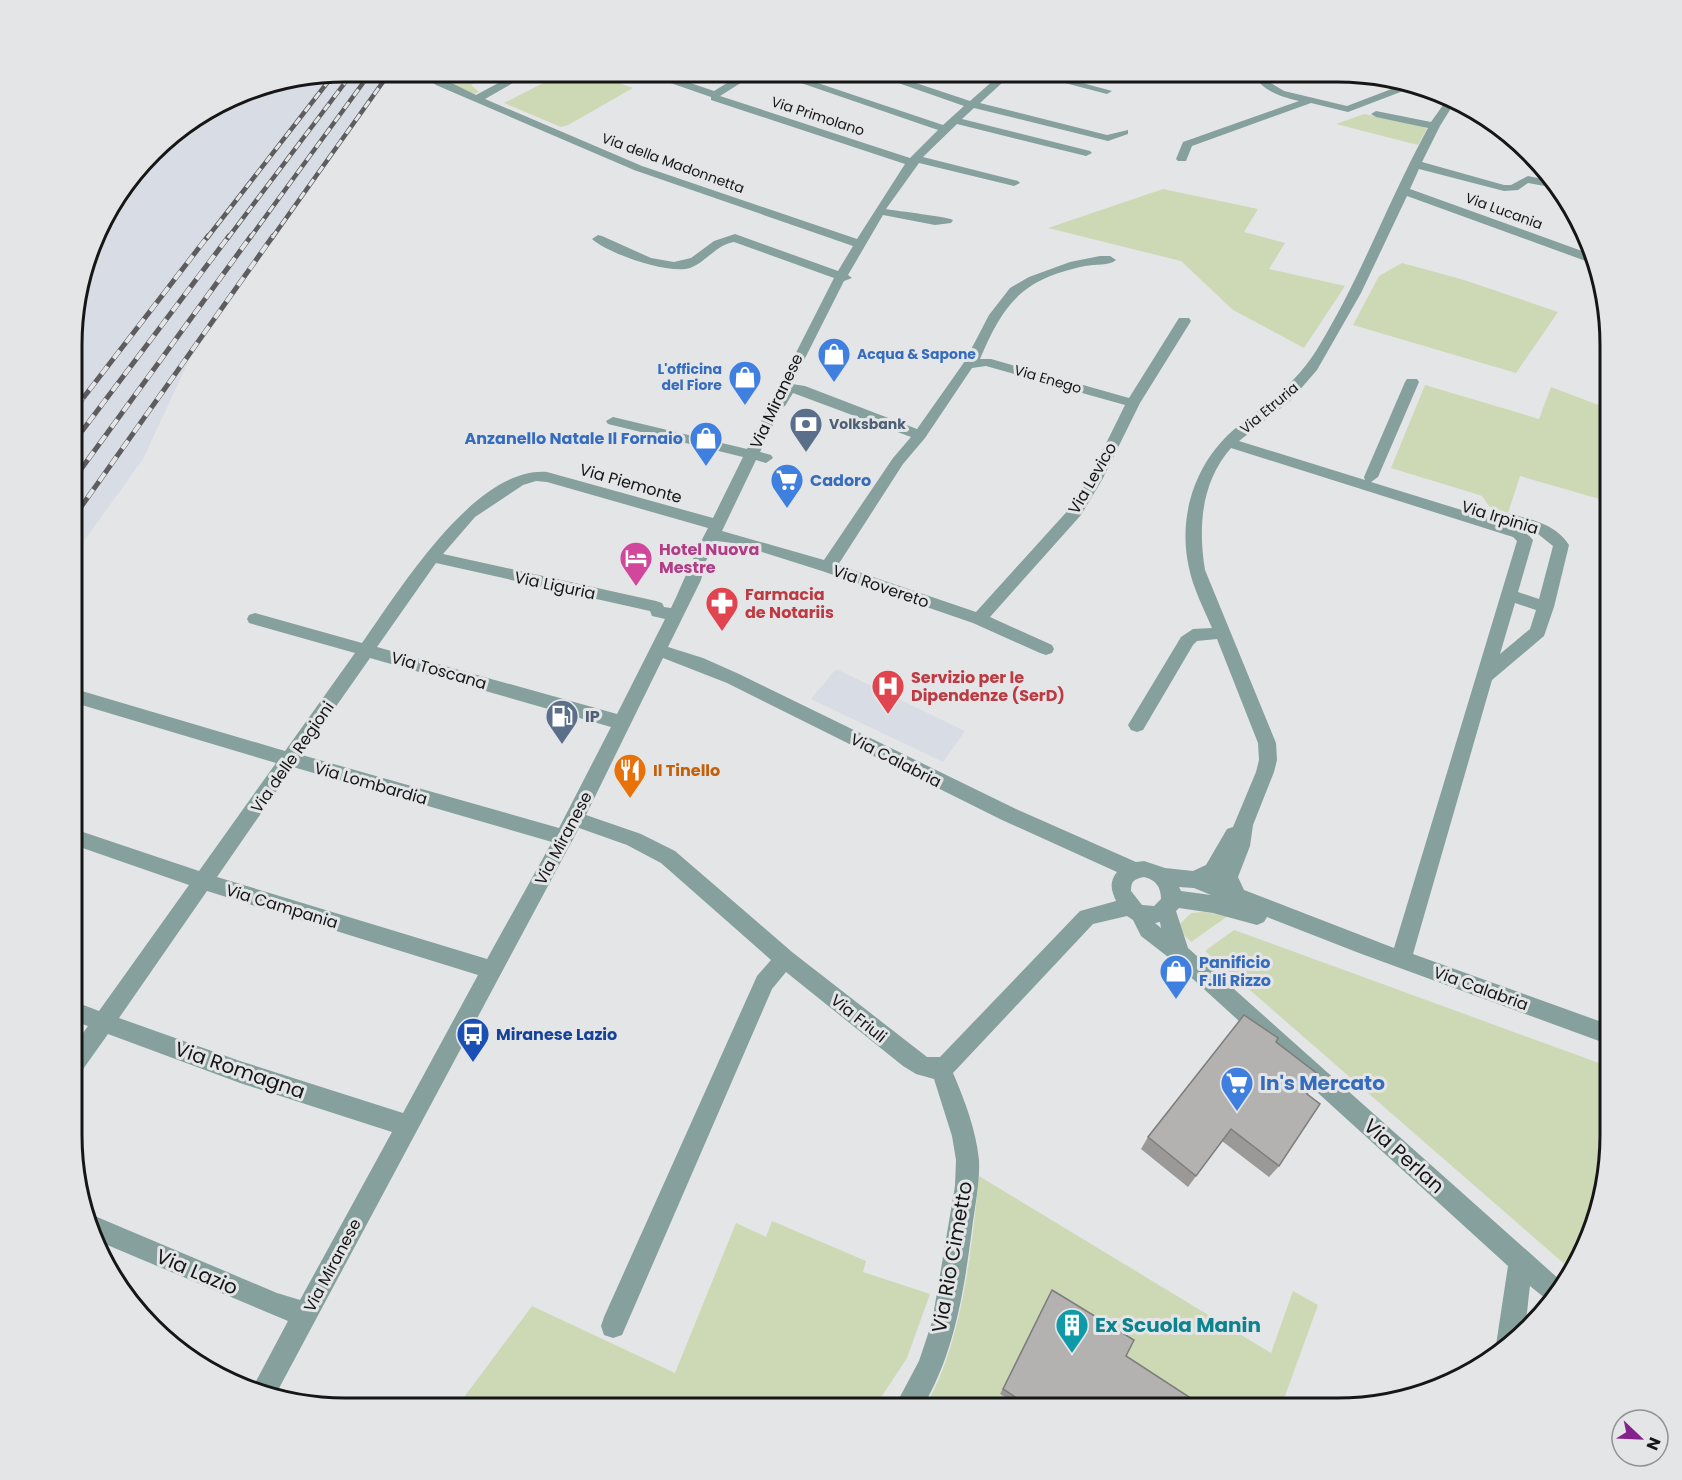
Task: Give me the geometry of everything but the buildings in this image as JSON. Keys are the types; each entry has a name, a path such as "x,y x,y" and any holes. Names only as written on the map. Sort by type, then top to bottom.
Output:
{"street":[{"name":"Via della Madonnetta","path":"438,82 638,168 857,249"},
{"path":"487,82 478,87 484,91 493,89"},
{"path":"480,100 480,96 507,82"},
{"path":"678,82 716,95 737,82"},
{"path":"804,82 945,129"},
{"path":"904,82 973,104 1108,138 1124,132"},
{"name":"Via Miranese","path":"799,389 816,334 857,249 879,211 915,161 945,129 998,82"},
{"path":"1070,82 1107,91"},
{"path":"1263,82 1280,93 1348,108 1399,90"},
{"name":"Via Primolano","path":"715,98 915,161"},
{"path":"1182,159 1187,144 1308,101"},
{"name":"Via Etruria","path":"1237,897 1229,885 1228,877 1240,846 1243,825 1265,772 1268,760 1267,743 1197,570 1193,539 1201,488 1207,471 1228,442 1291,392 1314,365 1330,339 1404,191 1433,126 1446,107"},
{"path":"1376,114 1433,126"},
{"path":"955,120 1086,153"},
{"path":"915,161 1014,183"},
{"path":"1415,164 1504,188 1514,188 1522,179 1543,183"},
{"name":"Via Lucania","path":"1404,191 1584,256"},
{"path":"879,211 935,221 946,220"},
{"path":"598,239 663,265 678,267 691,264 718,243 735,238 843,277"},
{"path":"828,567 898,461 920,435 967,366 1014,292 1067,267 1095,259 1110,260"},
{"name":"Via Miranese","path":"267,1386 569,828 659,651 693,580 698,561 724,524 759,456 779,412 798,354 843,277"},
{"name":"Via Levico","path":"979,619 1076,511 1095,480 1134,403 1184,321"},
{"path":"798,354 799,363 790,383 799,389 920,435"},
{"name":"Via Enego","path":"967,366 981,362 1001,366 1134,403"},
{"path":"1371,477 1412,382"},
{"path":"779,412 799,389"},
{"path":"613,421 759,456"},
{"name":"Via Irpinia","path":"1243,430 1282,450 1371,477 1406,493 1546,531 1556,537 1561,545 1538,632 1485,676"},
{"path":"1228,442 1406,493 1518,533 1525,540 1401,959"},
{"name":"Via Piemonte","path":"535,476 547,477 650,508 724,524"},
{"name":"Via delle Regioni","path":"82,1052 432,557 470,513 518,482 535,476"},
{"name":"Via Rovereto","path":"724,524 828,567 979,619 1046,650"},
{"name":"Via Liguria","path":"432,557 656,607 658,612 676,615"},
{"path":"1509,595 1546,607"},
{"name":"Via Toscana","path":"255,619 623,723"},
{"path":"1137,725 1187,641 1193,635 1221,633"},
{"name":"Via Calabria","path":"659,651 686,657 835,728 956,790 1134,870 1151,870 1162,876 1195,880 1352,942 1600,1031"},
{"name":"Via Lombardia","path":"82,698 290,759 569,828"},
{"name":"Via Etruria","path":"1195,880 1214,871 1230,841 1243,825"},
{"name":"Via Friuli","path":"569,828 630,838 668,857 785,959 921,1066 940,1068"},
{"name":"Via Campania","path":"82,840 203,881 492,970"},
{"path":"1134,870 1125,875 1120,883 1122,898 1134,910"},
{"path":"1162,876 1169,885 1169,904 1179,953"},
{"name":"Via Calabria","path":"1134,910 1152,915 1169,904 1213,904 1352,942"},
{"path":"940,1068 947,1065 960,1052 1087,917 1134,910"},
{"name":"Via Perlan","path":"1134,910 1148,930 1179,953 1550,1288"},
{"path":"613,1326 764,983 785,959"},
{"name":"Via Romagna","path":"82,1015 240,1072 408,1126"},
{"name":"Via Rio Cimetto","path":"913,1398 923,1382 946,1312 966,1190 967,1163 964,1137 954,1096 940,1068"},
{"name":"Via Lazio","path":"101,1231 276,1305 306,1314"},
{"path":"1511,1331 1521,1263"}],"shaded area":[{"path":"386,82 190,358 143,459 82,544 82,346 85,311 96,261 127,199 148,172 172,148 199,127 229,110 277,91 328,83"},
{"name":"Servizio per le Dipendenze (SerD)","path":"836,669 965,731 943,762 811,699"}],"green space":[{"path":"447,82 477,82 471,85 479,92 474,94"},
{"path":"545,82 615,82 633,88 561,127 504,103"},
{"path":"1364,114 1420,125 1427,129 1418,145 1336,124"},
{"path":"1163,189 1258,209 1244,232 1285,243 1269,269 1345,286 1304,348 1233,310 1181,261 1048,228"},
{"path":"1402,263 1464,280 1558,312 1516,373 1353,325 1379,276"},
{"path":"1425,385 1539,419 1551,387 1600,406 1600,499 1520,476 1508,513 1489,506 1482,496 1391,468"},
{"path":"1204,912 1228,916 1191,942 1182,933 1180,924 1191,913"},
{"path":"1234,930 1600,1063 1600,1134 1597,1169 1586,1219 1565,1264 1205,951"},
{"path":"979,1176 1271,1353 1293,1291 1318,1305 1284,1398 1055,1398 1000,1394 1006,1398 929,1398 948,1356 956,1327 973,1234"},
{"path":"772,1221 866,1261 863,1272 930,1294 907,1358 881,1398 463,1398 532,1306 675,1373 736,1223 766,1237"}],"railway":[{"path":"228,238 345,82"},
{"path":"250,238 364,82"},
{"path":"272,238 383,82"},
{"path":"207,238 327,83"},
{"path":"82,400 208,236"},
{"path":"82,431 229,236"},
{"path":"82,468 251,236"},
{"path":"82,506 273,236"}],"place":[{"name":"Acqua & Sapone","path":"834,383"},
{"name":"L'officina del Fiore","path":"745,406"},
{"name":"Volksbank","path":"806,453"},
{"name":"Anzanello Natale Il Fornaio","path":"706,467"},
{"name":"Cadoro","path":"787,509"},
{"name":"Hotel Nuova Mestre","path":"636,587"},
{"name":"Farmacia de Notariis","path":"722,632"},
{"name":"Servizio per le Dipendenze (SerD)","path":"888,715"},
{"name":"IP","path":"562,745"},
{"name":"Il Tinello","path":"630,799"},
{"name":"Panificio F.lli Rizzo","path":"1176,1000"},
{"name":"Miranese Lazio","path":"473,1063"},
{"name":"In's Mercato","path":"1237,1112"},
{"name":"Ex Scuola Manin","path":"1072,1354"}]}
